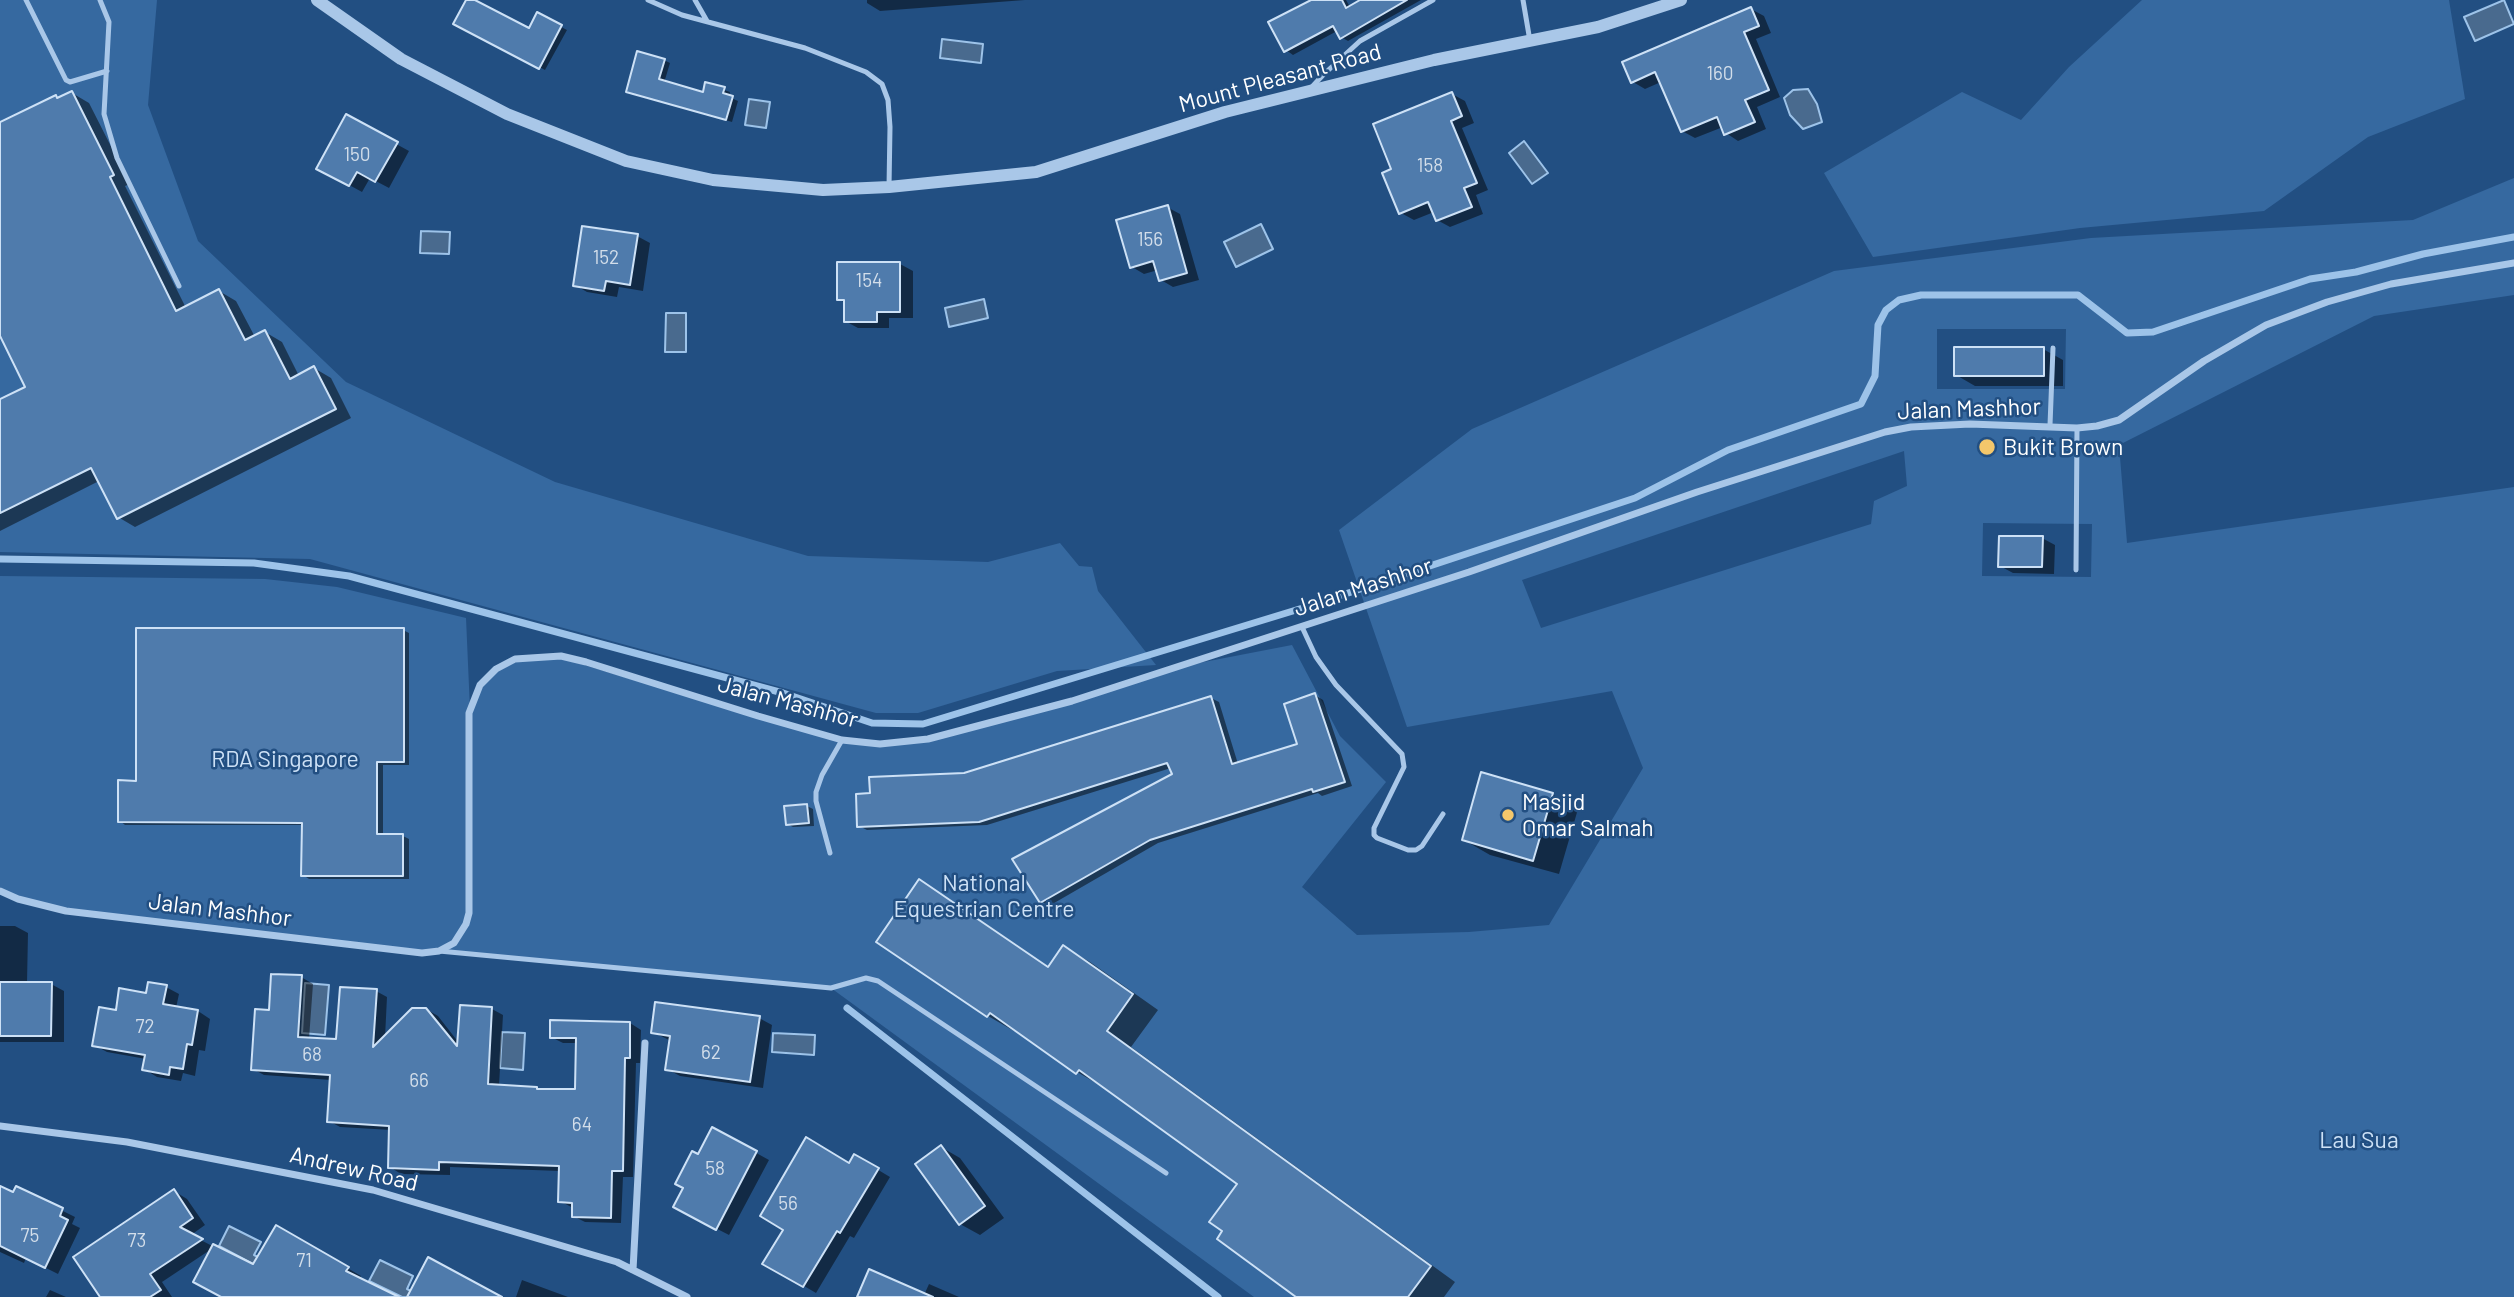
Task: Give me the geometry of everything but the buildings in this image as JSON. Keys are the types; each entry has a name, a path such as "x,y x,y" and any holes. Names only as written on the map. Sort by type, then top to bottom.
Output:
{"street":[{"name":"Mount Pleasant Road","path":"317,0 401,59 507,114 626,161 713,180 824,190 889,187 1036,172 1225,112 1434,60 1598,27 1681,0"},
{"name":"Jalan Mashhor","path":"0,891 18,899 66,911 422,953 439,951 454,943 466,924 469,913 469,713 480,685 496,669 515,659 561,656 598,665 842,740 880,744 928,739 1072,701 1469,572 1697,492 1885,432 1911,427 1970,424 2077,428 2119,420 2204,361 2266,325 2327,302 2390,284 2514,264"},
{"path":"634,1270 645,1043"},
{"name":"Andrew Road","path":"0,1126 127,1142 373,1190 617,1262 687,1297"}],"lane":[{"path":"26,0 66,80 70,82 107,71"},
{"path":"100,0 109,22 104,114 117,158 179,286"},
{"path":"648,0 682,15 805,48 866,72 882,83 889,113 889,187"},
{"path":"695,0 707,21"},
{"path":"1309,91 1322,75 1360,41 1433,0"},
{"path":"1523,0 1530,41"},
{"path":"2050,425 2053,348"},
{"path":"2076,570 2077,428"},
{"path":"1302,627 1316,657 1336,685 1402,754 1404,767 1374,828 1374,835 1408,850 1416,850 1422,846 1443,814"},
{"path":"830,853 816,792 822,775 842,740"},
{"name":"Jalan Mashhor","path":"439,951 831,988 866,978 888,986 1166,1174"}],"green space":[{"path":"0,0 157,0 148,105 198,241 346,382 555,482 808,556 988,562 1060,543 1079,566 1092,567 1098,591 1156,665 1057,671 918,713 876,713 310,559 0,552"},
{"path":"2142,0 2449,0 2465,99 2368,137 2264,211 2080,228 1873,257 1824,173 1962,92 2021,120 2069,67"},
{"path":"2514,178 2514,295 2374,316 2119,445 2127,543 2514,487 2514,1297 1254,1297 831,988 432,952 65,910 0,891 0,576 265,579 337,587 466,618 470,710 483,686 498,671 518,661 560,658 830,738 884,742 925,741 1178,667 1292,645 1340,736 1386,782 1302,887 1357,935 1469,932 1549,925 1643,768 1612,691 1407,727 1339,530 1472,429 1834,271 2091,238 2413,220","holes":["1937,329 2066,329 2065,389 1937,389","1904,451 1907,486 1874,501 1871,524 1541,628 1522,580","1983,523 2092,524 2091,577 1982,576"]}],"shaded area":[{"path":"2504,0 2514,24 2475,41 2464,17"},
{"path":"942,39 983,44 981,63 940,58"},
{"path":"1808,89 1817,104 1822,122 1803,129 1790,115 1784,98 1793,90"},
{"path":"749,99 770,102 766,128 745,125"},
{"path":"1524,141 1548,173 1532,184 1509,153"},
{"path":"1261,224 1273,249 1236,267 1224,242"},
{"path":"421,231 450,232 449,254 420,253"},
{"path":"984,299 988,318 949,327 945,308"},
{"path":"666,313 686,313 686,352 665,352"},
{"path":"305,983 329,985 325,1035 302,1033"},
{"path":"502,1032 525,1033 523,1070 500,1068"},
{"path":"773,1033 815,1035 814,1055 772,1052"},
{"path":"229,1226 261,1242 254,1255 289,1273 285,1281 219,1246"},
{"path":"380,1260 413,1276 407,1289 423,1297 402,1297 369,1281"}],"waterway":[{"path":"0,559 254,563 349,576 783,693 872,723 923,724 1306,607 1635,498 1728,450 1861,404 1875,376 1878,325 1886,310 1899,300 1921,295 2078,295 2127,333 2153,332 2310,279 2356,272 2423,254 2514,237"},
{"path":"847,1008 1218,1297"}],"place":[{"name":"Bukit Brown","path":"1987,447"},
{"name":"Masjid Omar Salmah","path":"1508,815"}],"park label":[{"name":"RDA Singapore","path":"285,759"},
{"name":"National Equestrian Centre","path":"984,896"},
{"name":"Lau Sua","path":"2359,1140"}]}
